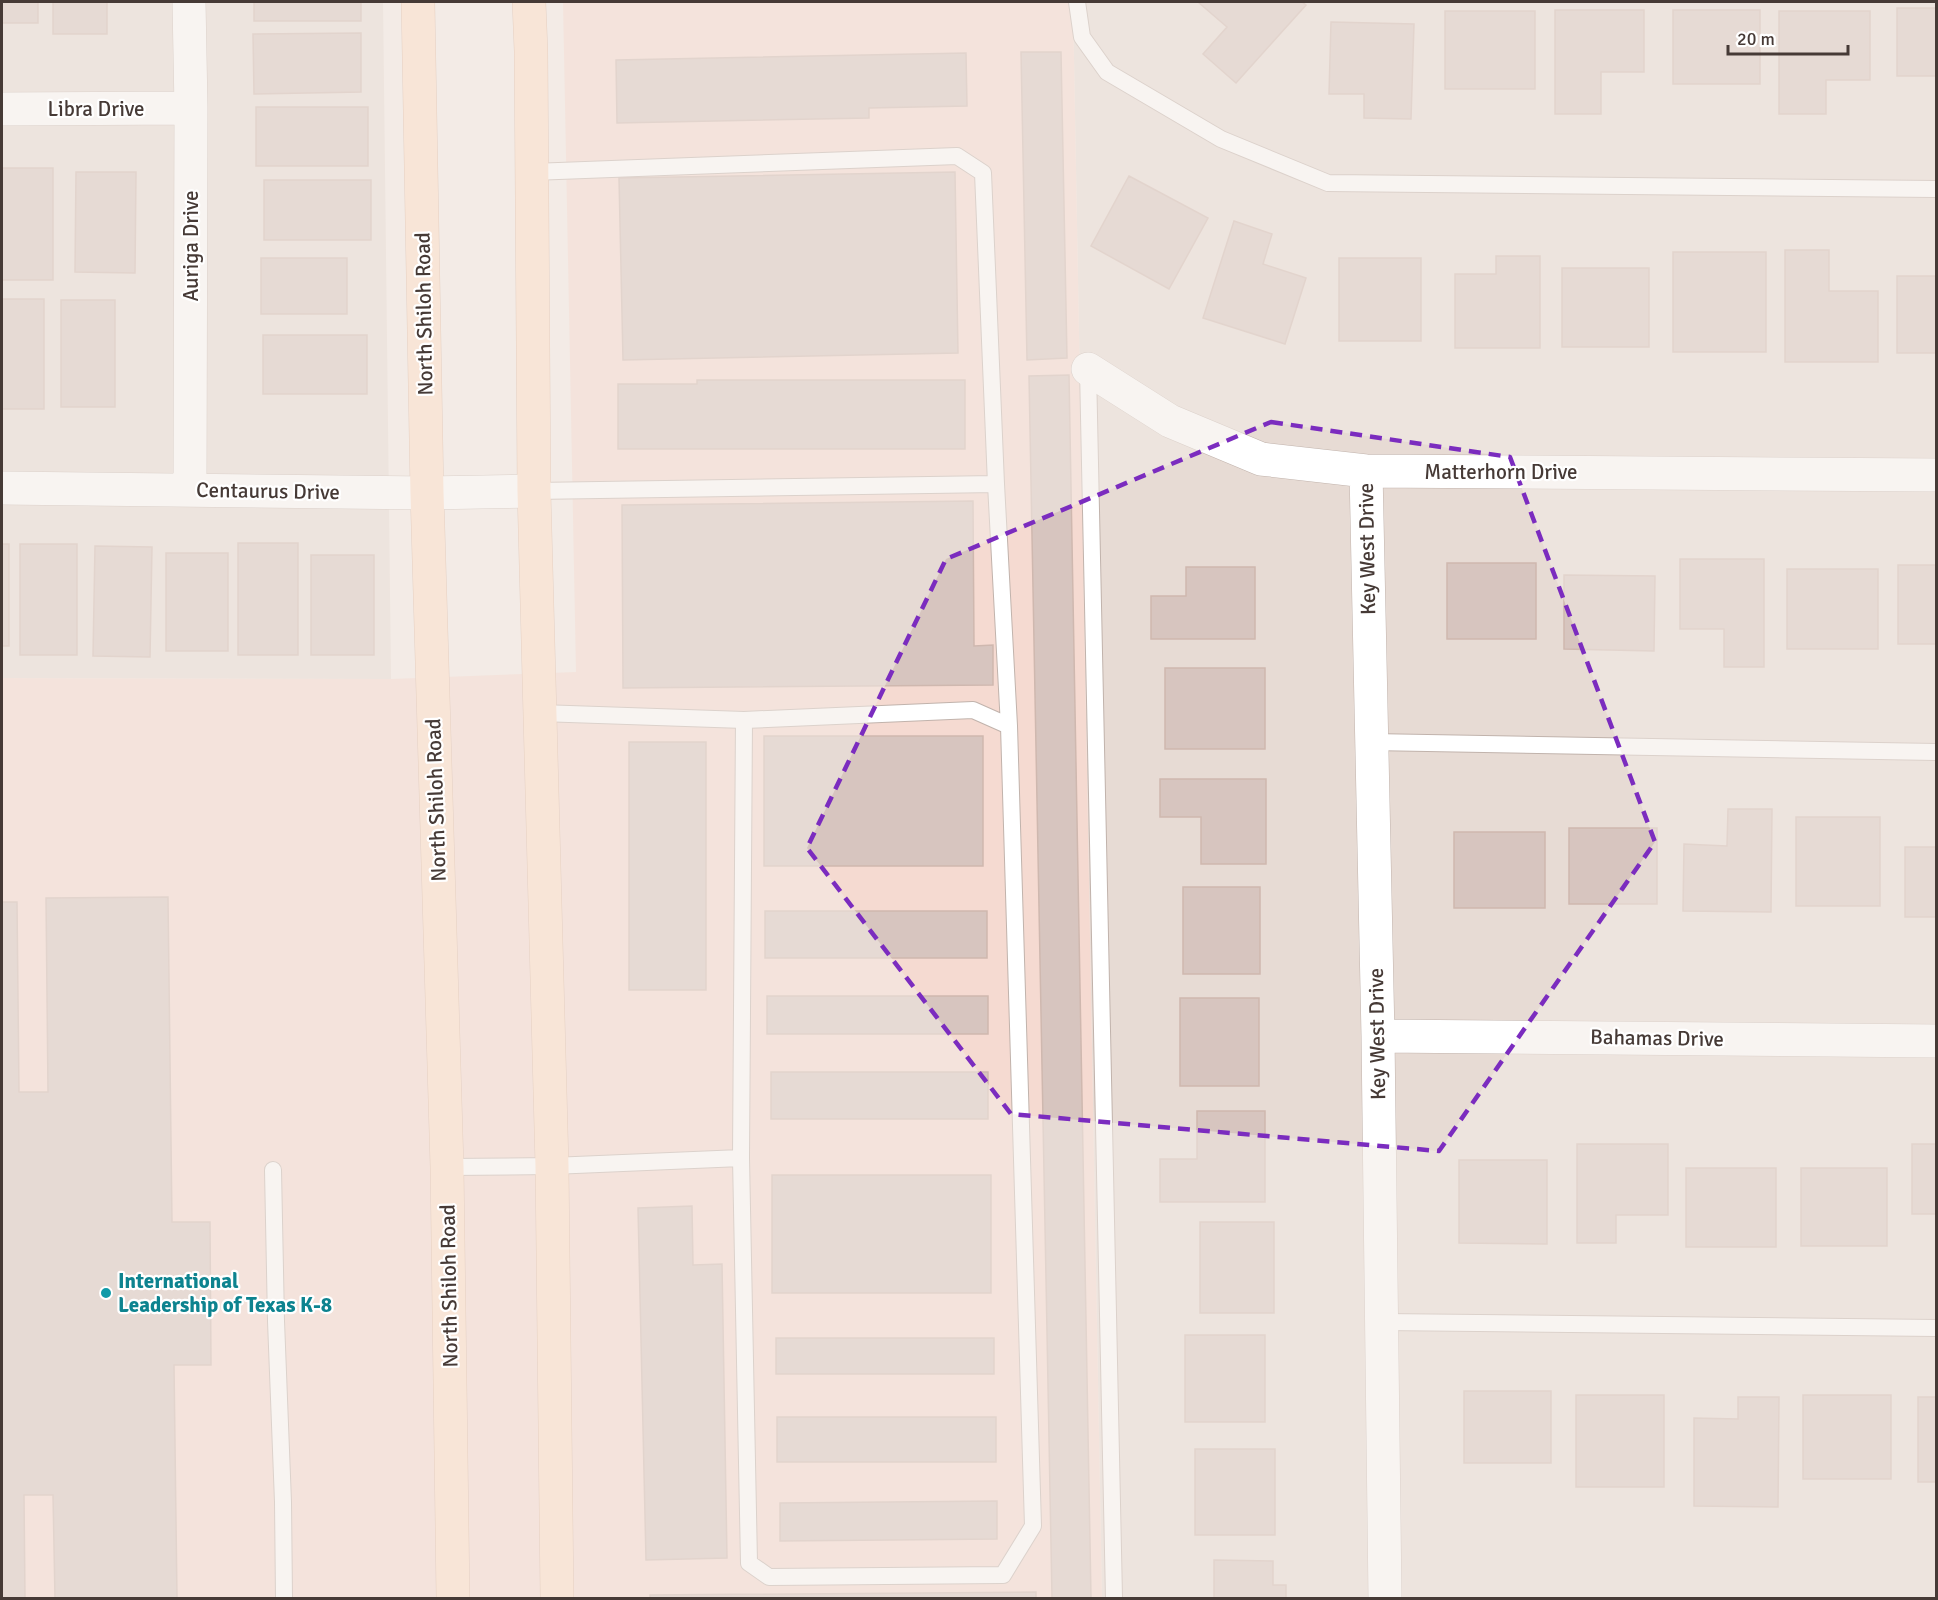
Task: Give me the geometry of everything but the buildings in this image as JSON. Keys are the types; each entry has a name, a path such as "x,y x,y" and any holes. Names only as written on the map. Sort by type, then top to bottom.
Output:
{"main road":[{"name":"North Shiloh Road","path":"418,2 427,493 447,1167 453,1599"},
{"path":"529,2 534,491 552,1166 557,1599"}],"street":[{"name":"Auriga Drive","path":"189,2 191,108 189,490"},
{"name":"Libra Drive","path":"2,109 191,108"},
{"name":"Matterhorn Drive","path":"1088,369 1170,420 1261,459 1366,471 1936,475"},
{"name":"Key West Drive","path":"1366,471 1378,1036 1385,1599"},
{"name":"Centaurus Drive","path":"2,488 427,493 534,491"},
{"name":"Bahamas Drive","path":"1378,1036 1936,1041"}],"lane":[{"path":"1077,2 1082,37 1107,72 1221,139 1328,183 1936,189"},
{"path":"532,172 957,156 983,173 1009,726 1033,1526 1003,1575 770,1577 749,1563 741,1158 744,720"},
{"path":"1088,369 1114,1599"},
{"path":"534,491 996,484"},
{"path":"540,713 744,720 973,710 1009,726"},
{"path":"1371,742 1936,752"},
{"path":"447,1167 552,1166 741,1158"},
{"path":"273,1170 276,1321 284,1502 284,1599"},
{"path":"1382,1322 1936,1328"}],"highlighted area":[{"path":"1271,422 1510,457 1655,842 1439,1151 1011,1114 807,848 946,559"}],"shaded area":[{"path":"2,2 383,2 391,679 2,678"},
{"path":"563,2 1073,2 1102,1598 2,1598 2,678 391,679 576,672"},
{"path":"1073,2 1936,2 1936,1598 1102,1598"}],"place":[{"name":"International Leadership of Texas K-8","path":"106,1293"}]}
